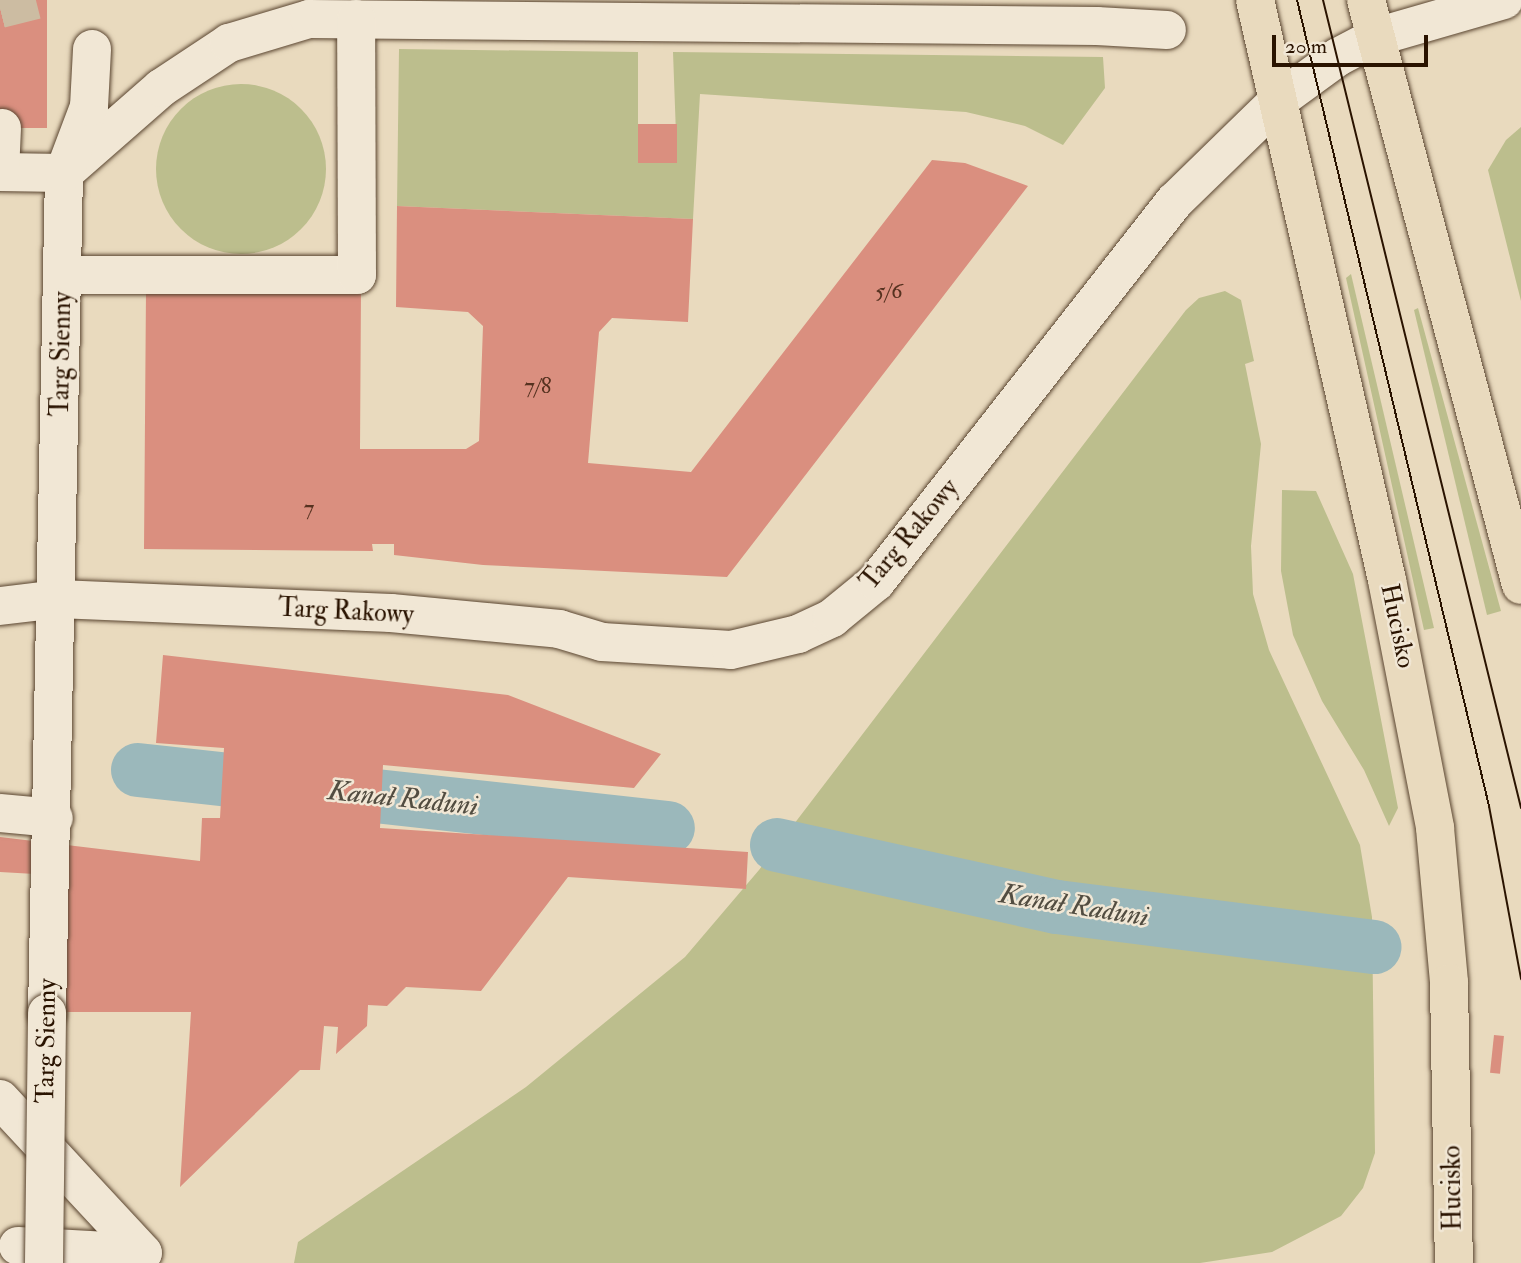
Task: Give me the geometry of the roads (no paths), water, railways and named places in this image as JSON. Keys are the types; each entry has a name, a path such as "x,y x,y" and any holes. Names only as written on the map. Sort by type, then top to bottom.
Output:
{"main road":[{"name":"Hucisko","path":"1255,0 1398,631 1435,828 1450,984 1454,1263"},
{"path":"1366,0 1521,585"}],"street":[{"name":"Targ Rakowy","path":"58,599 391,613 559,629 602,642 731,650 798,635 832,618 877,582 1175,201 1279,100 1338,57 1376,37 1504,0"},
{"path":"2,128 0,172 64,173 161,88 229,43 309,19 1097,26 1167,30"},
{"path":"63,275 357,275 356,19"},
{"path":"64,173 89,107 92,50"},
{"name":"Targ Sienny","path":"35,1257 54,818 64,173"},
{"path":"0,606 58,599"},
{"path":"0,813 54,818"},
{"path":"0,1099 143,1253 35,1257"}],"waterway":[{"name":"Kanał Raduni","path":"138,770 668,828"},
{"name":"Kanał Raduni","path":"777,845 1057,907 1374,947"}],"tunnel":[{"path":"0,9 36,0"}],"tram line":[{"path":"1297,0 1489,806 1521,979"},
{"path":"1323,0 1521,808"}]}
